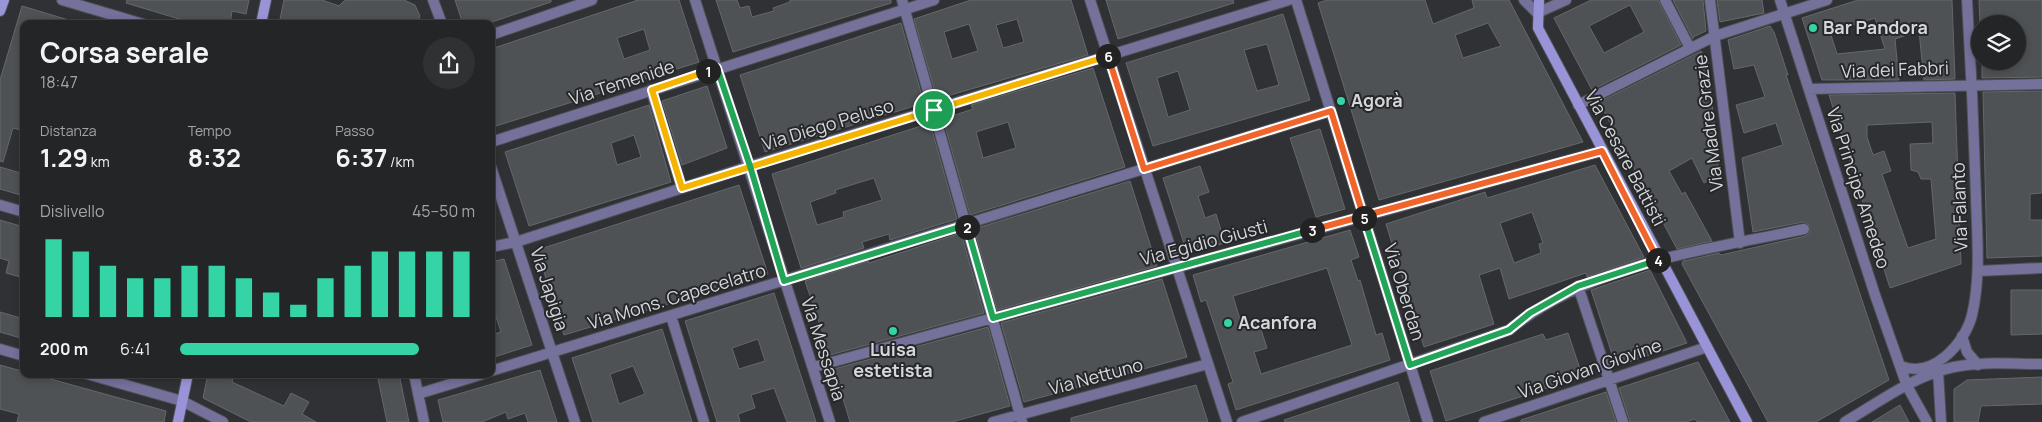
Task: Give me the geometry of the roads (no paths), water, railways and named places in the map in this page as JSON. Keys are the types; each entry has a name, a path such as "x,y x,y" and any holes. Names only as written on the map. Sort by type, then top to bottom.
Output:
{"main road":[{"path":"0,11 4,0"},
{"path":"262,20 266,0"},
{"path":"1537,13 1539,0"},
{"name":"Via Cesare Battisti","path":"1537,13 1538,28 1578,106 1747,422"},
{"path":"178,422 187,378"}],"street":[{"path":"62,0 130,20"},
{"path":"433,0 440,20"},
{"path":"495,33 592,0"},
{"name":"Via Messapia","path":"695,0 750,166 784,281 814,368 814,376 830,422"},
{"name":"Via Temenide","path":"495,141 903,5 934,0"},
{"path":"1090,0 1227,422"},
{"name":"Via Diego Peluso","path":"495,246 516,242 750,166 1289,0"},
{"name":"Via Oberdan","path":"1296,0 1428,422"},
{"path":"1524,0 1537,13 1566,0"},
{"path":"1665,0 1690,48"},
{"name":"Via Madre Grazie","path":"1710,0 1740,243"},
{"name":"Via Principe Amedeo","path":"1780,0 1849,219 1900,366 1907,386 1927,422"},
{"path":"1578,106 1715,36 1827,0"},
{"name":"Via Falanto","path":"1900,366 1911,371 1922,370 1948,354 1962,336 1972,316 1978,271 1972,84 1967,0"},
{"path":"903,5 1021,418"},
{"name":"Via dei Fabbri","path":"1809,89 1972,84 2042,84"},
{"path":"652,90 682,188"},
{"name":"Via Mons. Capecelatro","path":"495,370 1331,111"},
{"name":"Via Egidio Giusti","path":"814,368 1602,151"},
{"name":"Via Japigia","path":"495,179 574,422"},
{"path":"0,205 20,211"},
{"path":"1242,422 1509,330 1530,313 1578,286 1660,260 1804,229"},
{"path":"1978,271 2042,268"},
{"path":"1578,286 1623,422"},
{"path":"671,316 704,422"},
{"path":"1962,336 1967,352 1978,365"},
{"name":"Via Giovan Giovine","path":"1484,422 1707,347"},
{"path":"0,349 20,355"},
{"name":"Via Nettuno","path":"993,422 1021,418 1208,364"},
{"path":"1845,422 1907,386 1938,371 1956,366 2042,364"},
{"path":"1938,371 1941,422"},
{"path":"101,378 182,401 223,422"},
{"path":"415,378 424,422"},
{"path":"418,394 470,378"}],"place":[{"name":"Bar Pandora","path":"1813,28"},
{"name":"Agorà","path":"1341,101"},
{"name":"Acanfora","path":"1228,323"},
{"name":"Luisa estetista","path":"893,331"}]}
